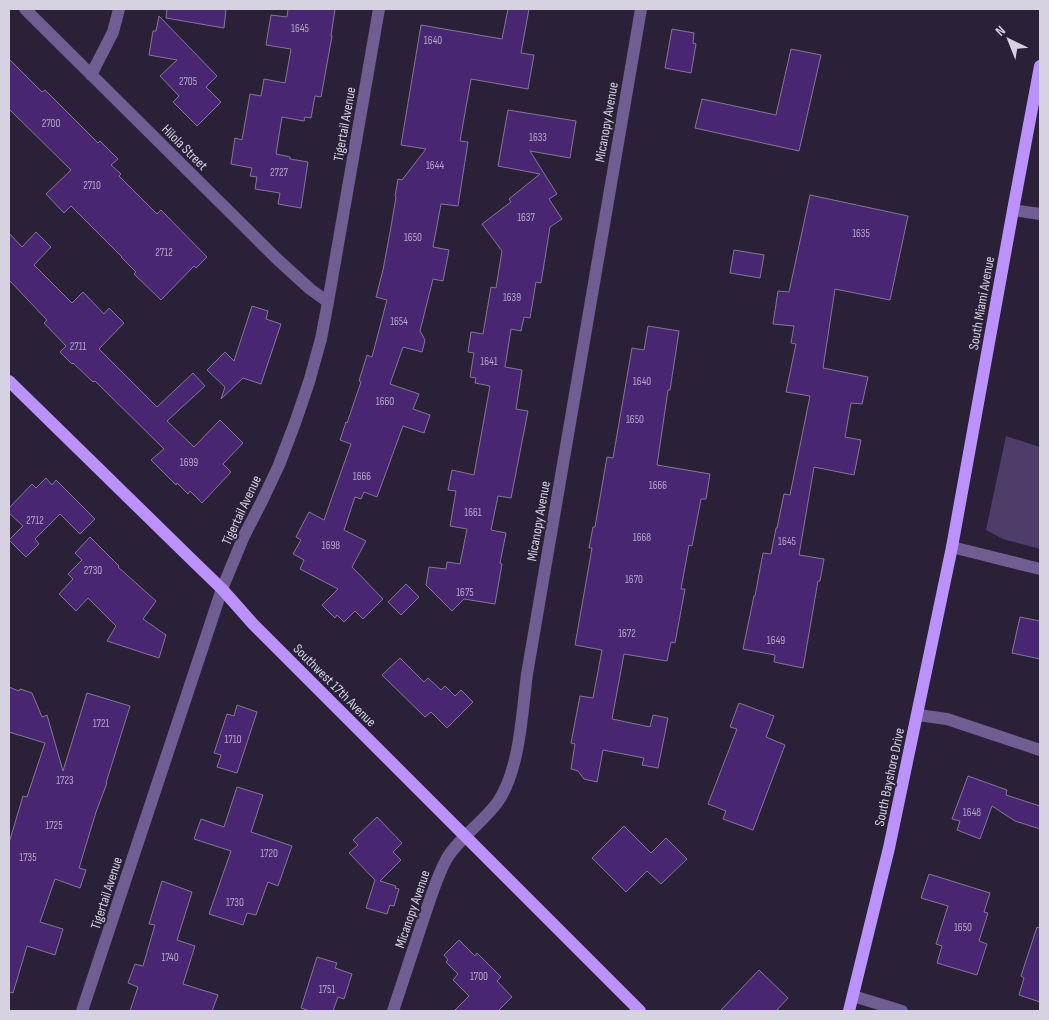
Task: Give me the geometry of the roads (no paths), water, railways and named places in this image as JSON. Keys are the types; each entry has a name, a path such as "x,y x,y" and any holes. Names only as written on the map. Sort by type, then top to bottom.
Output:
{"main road":[{"name":"South Miami Avenue","path":"952,546 1040,66"},
{"name":"Southwest 17th Avenue","path":"9,381 222,589 253,624 640,1011"},
{"name":"South Bayshore Drive","path":"849,1011 889,848 952,546"}],"street":[{"name":"Hilola Street","path":"25,9 282,264 328,302"},
{"path":"91,75 113,32 119,9"},
{"name":"Tigertail Avenue","path":"82,1011 222,589 296,423 309,382 321,339 328,302 379,9"},
{"name":"Micanopy Avenue","path":"394,1011 442,869 452,851 497,802 503,793 512,770 641,9"},
{"path":"1013,210 1040,214"},
{"path":"952,546 1040,569"},
{"path":"918,715 947,719 1040,750"},
{"path":"853,996 902,1011"}]}
